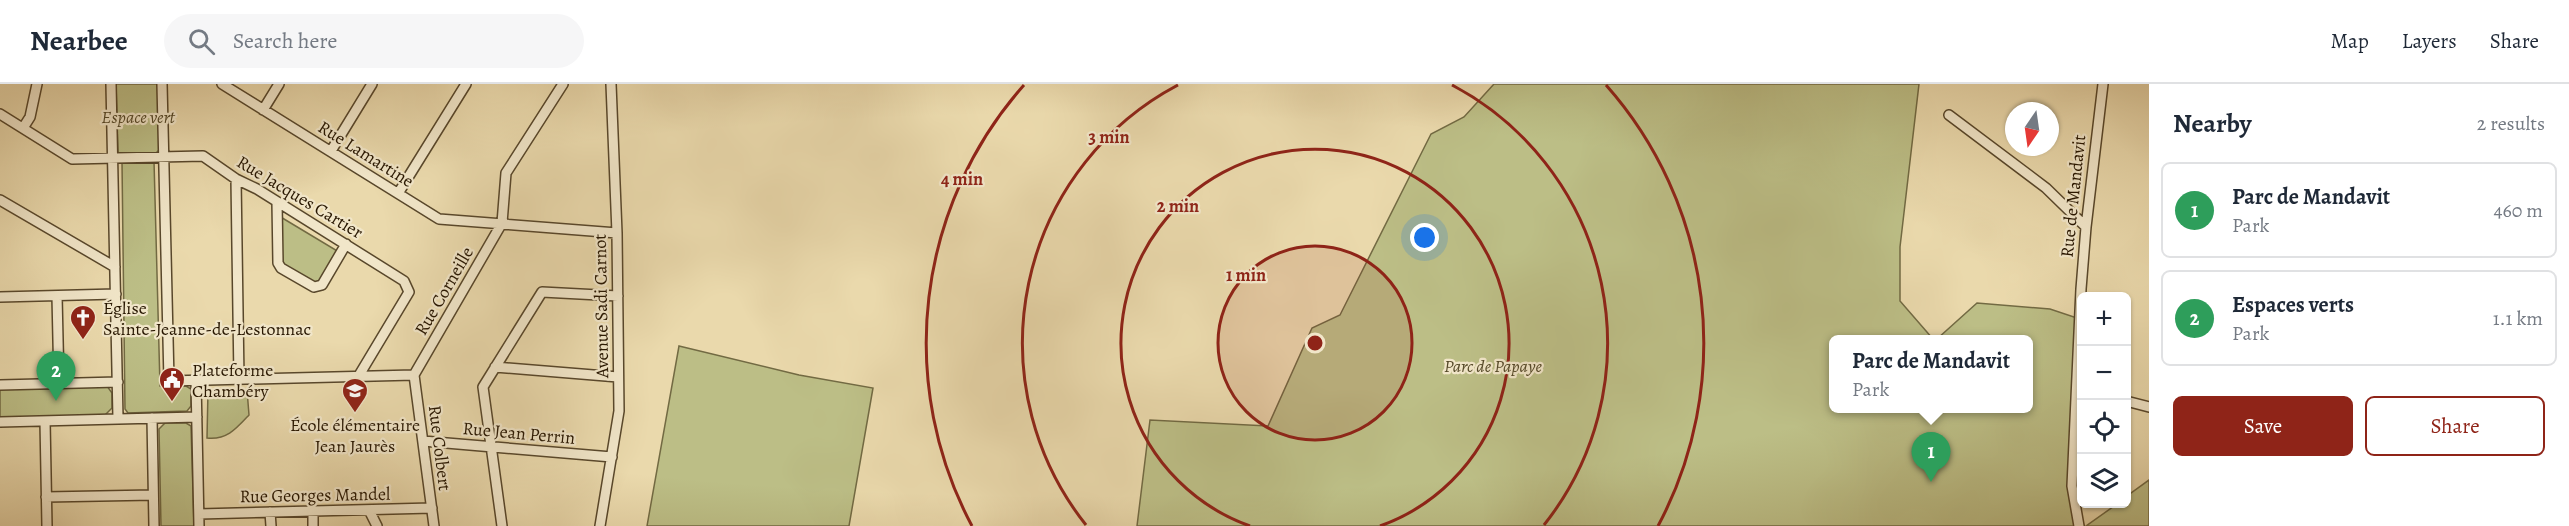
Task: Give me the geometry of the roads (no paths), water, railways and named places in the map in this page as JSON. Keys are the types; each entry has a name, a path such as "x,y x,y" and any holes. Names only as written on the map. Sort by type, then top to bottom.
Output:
{"street":[{"path":"23,128 30,117 36,84"},
{"path":"111,84 118,418"},
{"path":"162,84 168,381 414,375"},
{"name":"Rue Lamartine","path":"222,84 439,219 617,233"},
{"path":"263,110 279,84"},
{"path":"331,151 372,84"},
{"path":"399,192 466,84"},
{"path":"502,223 506,173 563,84"},
{"name":"Avenue Sadi Carnot","path":"600,526 619,411 617,233 611,84"},
{"name":"Rue de Mandavit","path":"2082,346 2086,227 2103,84"},
{"name":"Rue Jacques Cartier","path":"0,114 72,159 203,156 236,179 404,281 410,292 358,377"},
{"path":"1948,115 2046,188 2086,227"},
{"path":"236,179 239,379"},
{"path":"0,200 115,267"},
{"path":"277,202 278,264 280,268 318,287 322,285 346,244"},
{"name":"Rue Corneille","path":"414,375 502,223"},
{"path":"502,526 483,387 542,292 618,296"},
{"path":"0,297 116,294"},
{"path":"57,296 59,384"},
{"path":"495,367 618,377"},
{"name":"Rue Colbert","path":"414,375 434,526"},
{"path":"196,381 199,526"},
{"path":"0,386 118,382"},
{"name":"Rue de Mandavit","path":"2079,400 2072,486 2079,526"},
{"path":"2131,401 2149,407"},
{"path":"0,422 197,417"},
{"path":"152,418 154,526"},
{"path":"45,421 46,526"},
{"name":"Rue Jean Perrin","path":"423,441 612,457"},
{"path":"46,498 153,495"},
{"name":"Rue Georges Mandel","path":"199,514 432,508"},
{"path":"313,510 313,526"},
{"path":"369,510 377,526"},
{"path":"270,512 271,526"}],"place":[{"name":"Église Sainte-Jeanne-de-Lestonnac","path":"83,341"},
{"name":"Espaces verts","path":"56,401"},
{"name":"Plateforme Chambéry","path":"172,403"},
{"name":"École élémentaire Jean Jaurès","path":"355,414"},
{"name":"Parc de Mandavit","path":"1931,482"}],"park label":[{"name":"Espace vert","path":"138,117"},
{"name":"Parc de Papaye","path":"1493,366"}]}
